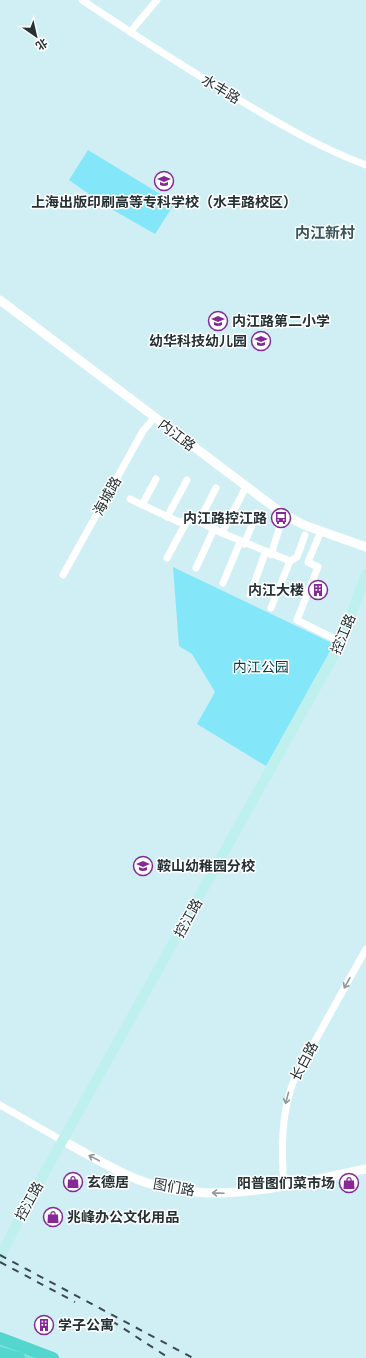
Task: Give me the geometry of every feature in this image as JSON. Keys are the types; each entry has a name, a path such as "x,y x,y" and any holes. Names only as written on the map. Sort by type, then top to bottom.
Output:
{"highway":[{"path":"0,1338 53,1358"},
{"path":"0,1353 19,1358"}],"main road":[{"name":"控江路","path":"0,1258 27,1204 240,827 341,642 366,574"},
{"path":"0,1347 39,1358"}],"street":[{"name":"水丰路","path":"82,0 168,57 291,131 318,145 366,165"},
{"path":"130,32 157,0"},
{"name":"内江路","path":"0,300 154,418 283,514 304,525 366,548"},
{"name":"海城路","path":"63,575 142,431 154,418"},
{"path":"142,505 156,479"},
{"path":"167,517 187,480"},
{"path":"222,533 246,487"},
{"path":"199,521 216,488"},
{"path":"130,499 179,522 194,519 242,543 290,561"},
{"path":"223,583 257,513"},
{"path":"167,558 187,521"},
{"path":"250,595 280,526"},
{"path":"196,568 214,529"},
{"path":"321,531 308,562 318,566 297,620 341,642"},
{"path":"271,608 290,561 297,557 305,535"},
{"name":"长白路","path":"284,1186 283,1120 287,1096 295,1077 366,949"},
{"name":"图们路","path":"0,1105 120,1172 159,1186 218,1193 245,1192 284,1186 366,1169"}],"green space":[{"path":"88,150 175,203 155,234 106,206 69,180"},
{"name":"内江公园","path":"173,567 334,644 266,766 197,724 215,692 192,654 179,646"}],"railway":[{"path":"0,1255 193,1358"},
{"path":"0,1262 75,1302"},
{"path":"112,1321 169,1358"}],"place":[{"name":"上海出版印刷高等专科学校（水丰路校区）","path":"164,181"},
{"name":"内江路第二小学","path":"218,321"},
{"name":"幼华科技幼儿园","path":"261,341"},
{"name":"内江路控江路","path":"281,518"},
{"name":"内江大楼","path":"318,590"},
{"name":"鞍山幼稚园分校","path":"143,866"},
{"name":"玄德居","path":"73,1182"},
{"name":"阳普图们菜市场","path":"349,1183"},
{"name":"兆峰办公文化用品","path":"53,1217"},
{"name":"学子公寓","path":"44,1325"}],"district":[{"name":"内江新村","path":"325,233"}]}
